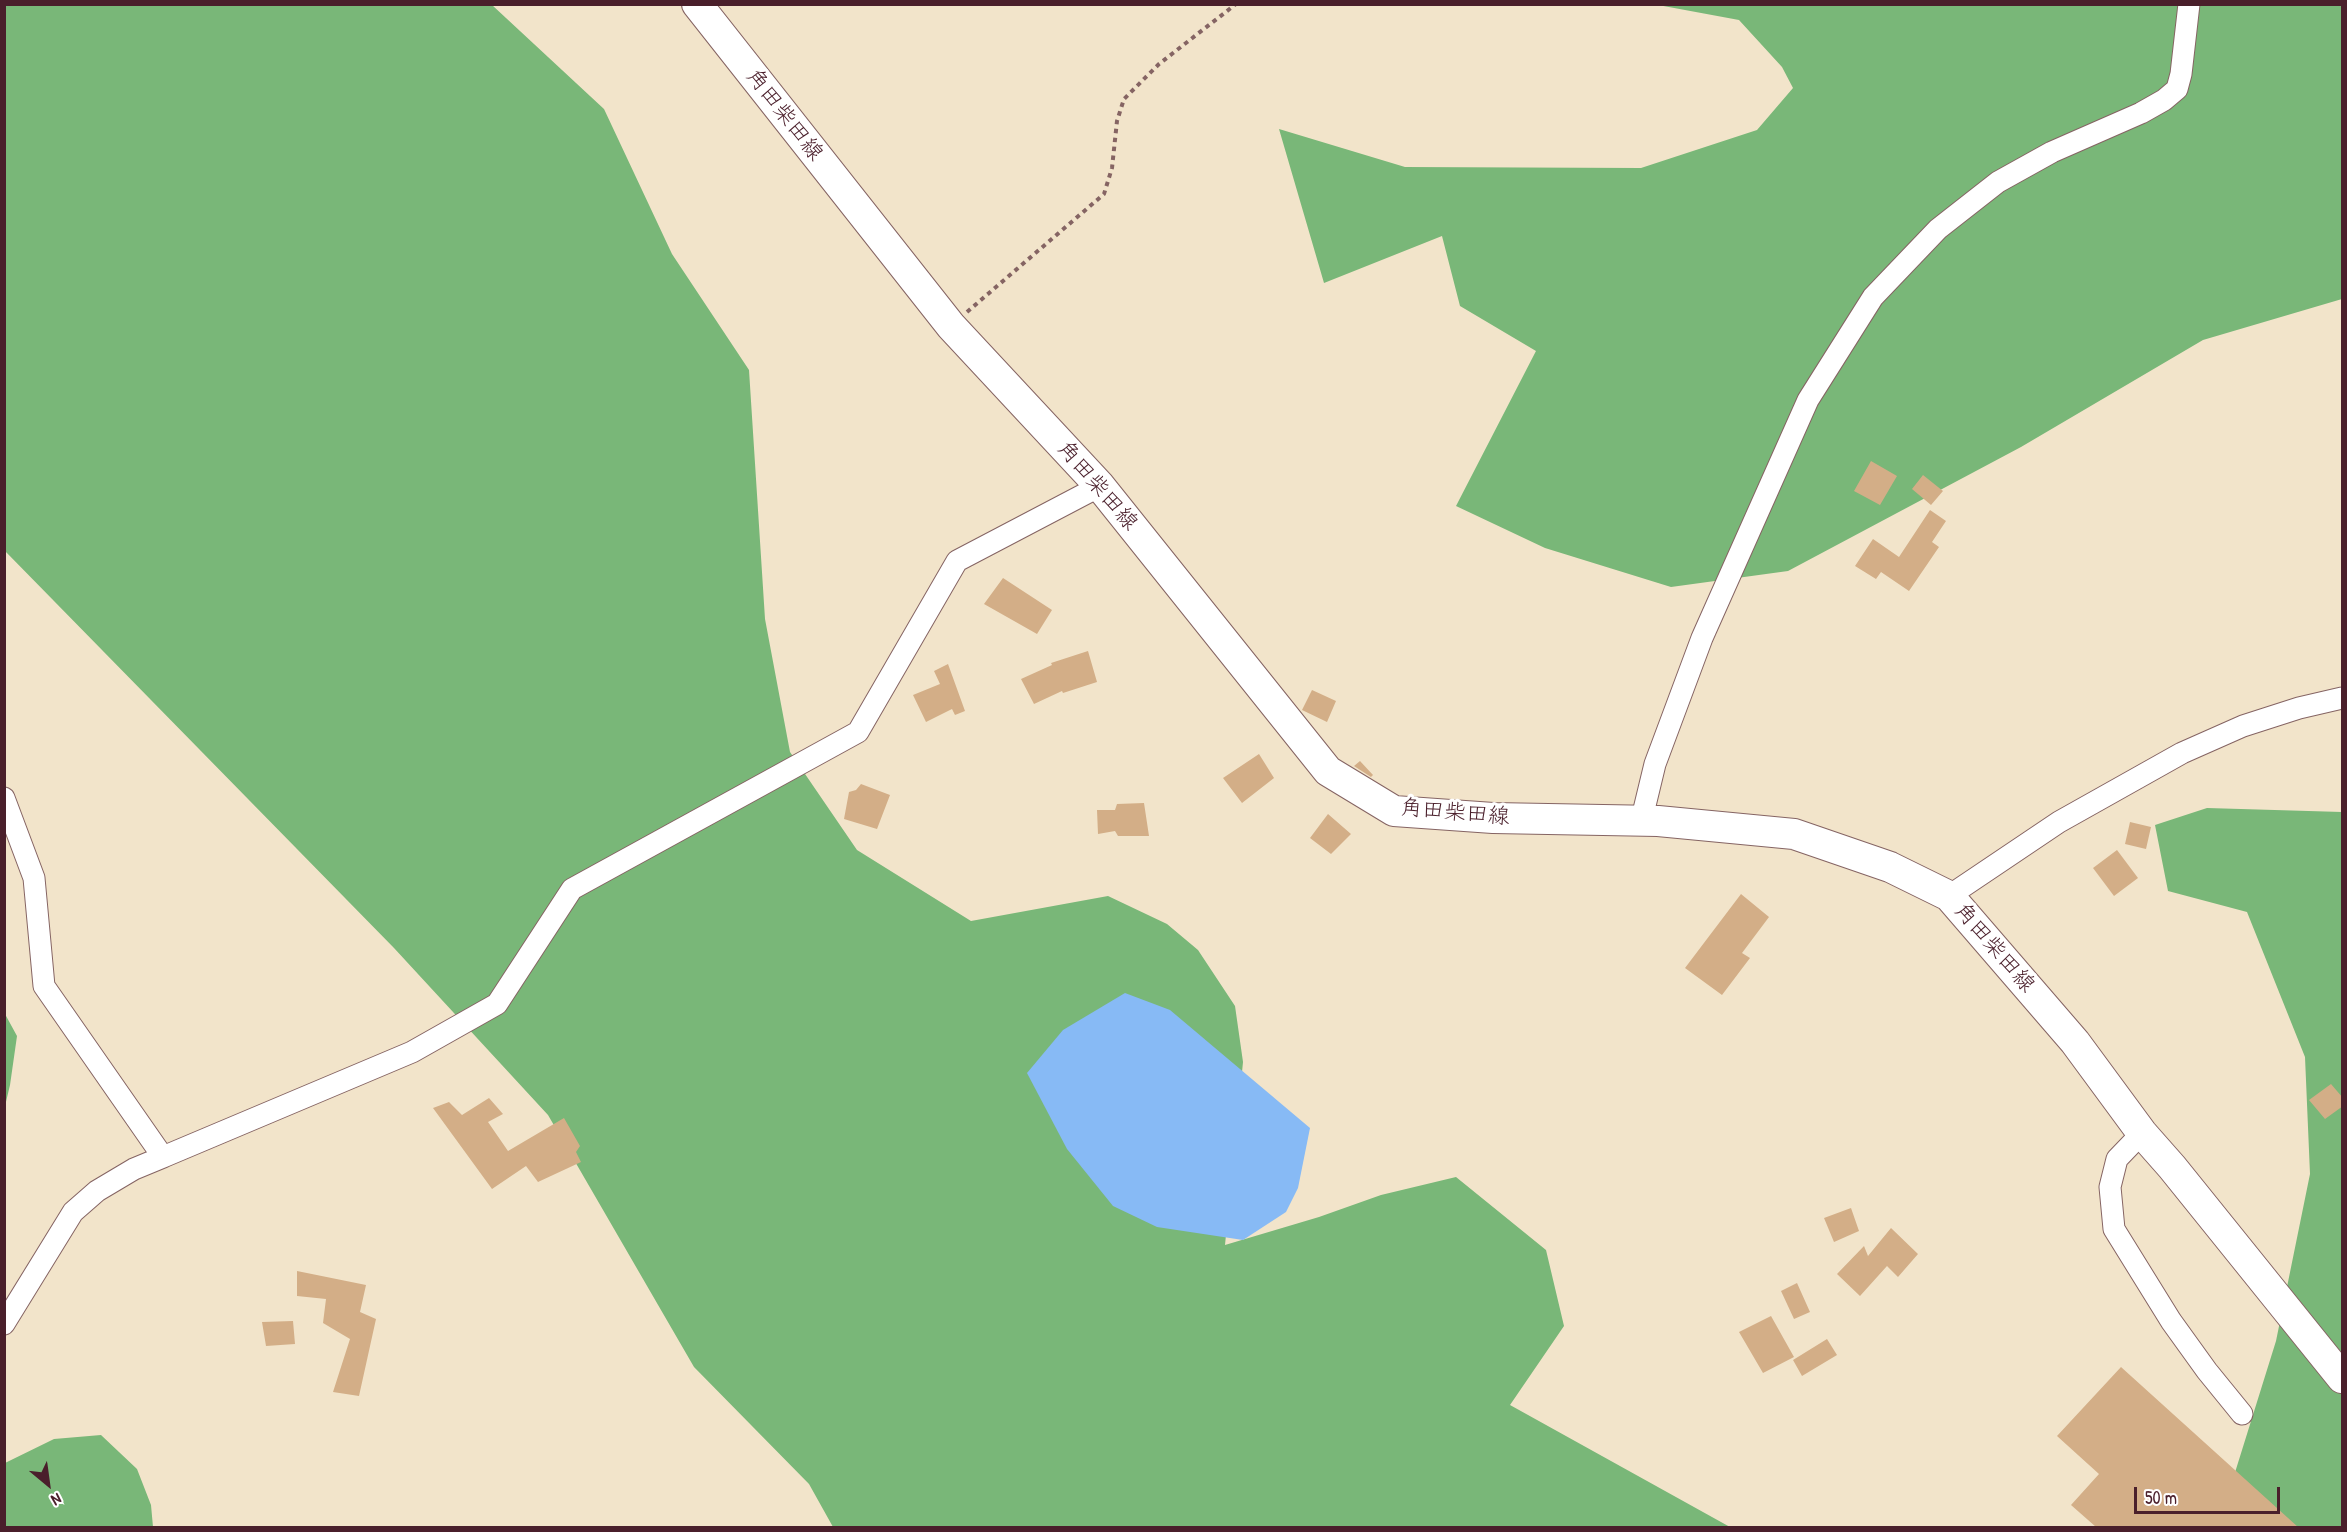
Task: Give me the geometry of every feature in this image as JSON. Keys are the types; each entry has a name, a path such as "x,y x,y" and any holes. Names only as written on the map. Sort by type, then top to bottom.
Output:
{"main road":[{"name":"角田柴田線","path":"697,4 951,326 1100,486 1328,771 1394,810 1493,818 1658,821 1794,834 1890,867 1949,896 2075,1042 2142,1133 2343,1378"}],"street":[{"path":"1641,822 1655,764 1702,638 1808,400 1873,297 1938,229 1998,182 2052,152 2141,113 2177,89 2189,4"},
{"path":"4,1324 72,1212 97,1191 134,1169 412,1052 497,1004 572,889 858,732 957,561 1100,486"},
{"path":"1949,896 2059,822 2182,753 2243,726 2300,708 2343,698"},
{"path":"4,798 34,878 44,986 164,1157"},
{"path":"2142,1133 2117,1159 2110,1187 2114,1229 2171,1321 2242,1414"}],"path":[{"path":"951,326 1104,194 1112,168 1117,121 1124,99 1159,64 1236,4"}],"green space":[{"path":"4,5 492,5 604,109 672,254 749,370 765,619 790,752 857,850 971,921 1108,896 1167,924 1198,950 1235,1006 1243,1062 1225,1245 1319,1217 1381,1195 1456,1177 1546,1250 1564,1326 1510,1405 1730,1527 833,1527 809,1484 694,1367 548,1115 394,948 5,551"},
{"path":"1658,5 2342,5 2342,299 2203,340 2021,447 1788,571 1671,587 1545,548 1456,506 1536,351 1460,306 1442,236 1324,283 1279,129 1405,167 1641,168 1757,130 1793,88 1782,67 1739,20"},
{"path":"2207,808 2342,812 2342,1527 2218,1527 2276,1341 2310,1174 2305,1057 2247,912 2168,891 2155,825"},
{"path":"5,1014 17,1036 5,1106"},
{"path":"101,1435 137,1469 151,1505 153,1527 5,1527 5,1463 54,1439"}],"water":[{"path":"1125,993 1170,1010 1310,1128 1298,1188 1286,1212 1243,1240 1157,1227 1113,1206 1067,1149 1027,1073 1063,1030"}],"building":[{"path":"1871,461 1897,476 1880,505 1854,491"},
{"path":"1923,475 1943,491 1931,505 1912,489"},
{"path":"1930,510 1946,521 1932,542 1939,547 1909,591 1881,572 1876,579 1855,566 1873,539 1899,557"},
{"path":"1003,578 1052,610 1037,634 984,604"},
{"path":"1088,651 1097,682 1063,693 1062,691 1034,704 1021,679 1052,665 1051,663"},
{"path":"948,664 965,711 955,715 952,709 926,722 913,695 940,684 934,671"},
{"path":"1312,690 1336,701 1327,722 1302,710"},
{"path":"1259,754 1274,778 1242,803 1223,778"},
{"path":"1360,761 1373,775 1371,777 1354,766"},
{"path":"861,784 890,795 877,829 844,819 849,792 856,790"},
{"path":"1144,803 1149,836 1118,836 1115,831 1098,834 1097,810 1115,810 1117,804"},
{"path":"1328,814 1351,834 1331,854 1310,838"},
{"path":"2130,822 2151,827 2146,849 2125,844"},
{"path":"2117,850 2138,878 2114,896 2093,868"},
{"path":"1741,894 1769,917 1742,953 1750,958 1722,995 1685,968"},
{"path":"2331,1084 2343,1098 2343,1106 2325,1119 2309,1100"},
{"path":"489,1098 503,1114 488,1122 508,1151 564,1118 580,1146 576,1152 581,1162 538,1182 526,1166 492,1189 433,1108 449,1102 462,1115"},
{"path":"1851,1208 1859,1231 1834,1242 1824,1218"},
{"path":"1891,1228 1918,1254 1898,1277 1887,1266 1860,1296 1837,1274 1864,1246 1868,1256"},
{"path":"297,1271 366,1285 360,1312 376,1319 359,1396 333,1392 350,1339 323,1323 326,1299 297,1296"},
{"path":"1797,1283 1810,1312 1794,1319 1781,1291"},
{"path":"1771,1316 1794,1357 1763,1373 1739,1332"},
{"path":"293,1321 295,1344 266,1346 262,1322"},
{"path":"1827,1339 1837,1355 1802,1376 1793,1360"},
{"path":"2121,1367 2298,1527 2096,1527 2071,1505 2099,1474 2057,1436"}]}
